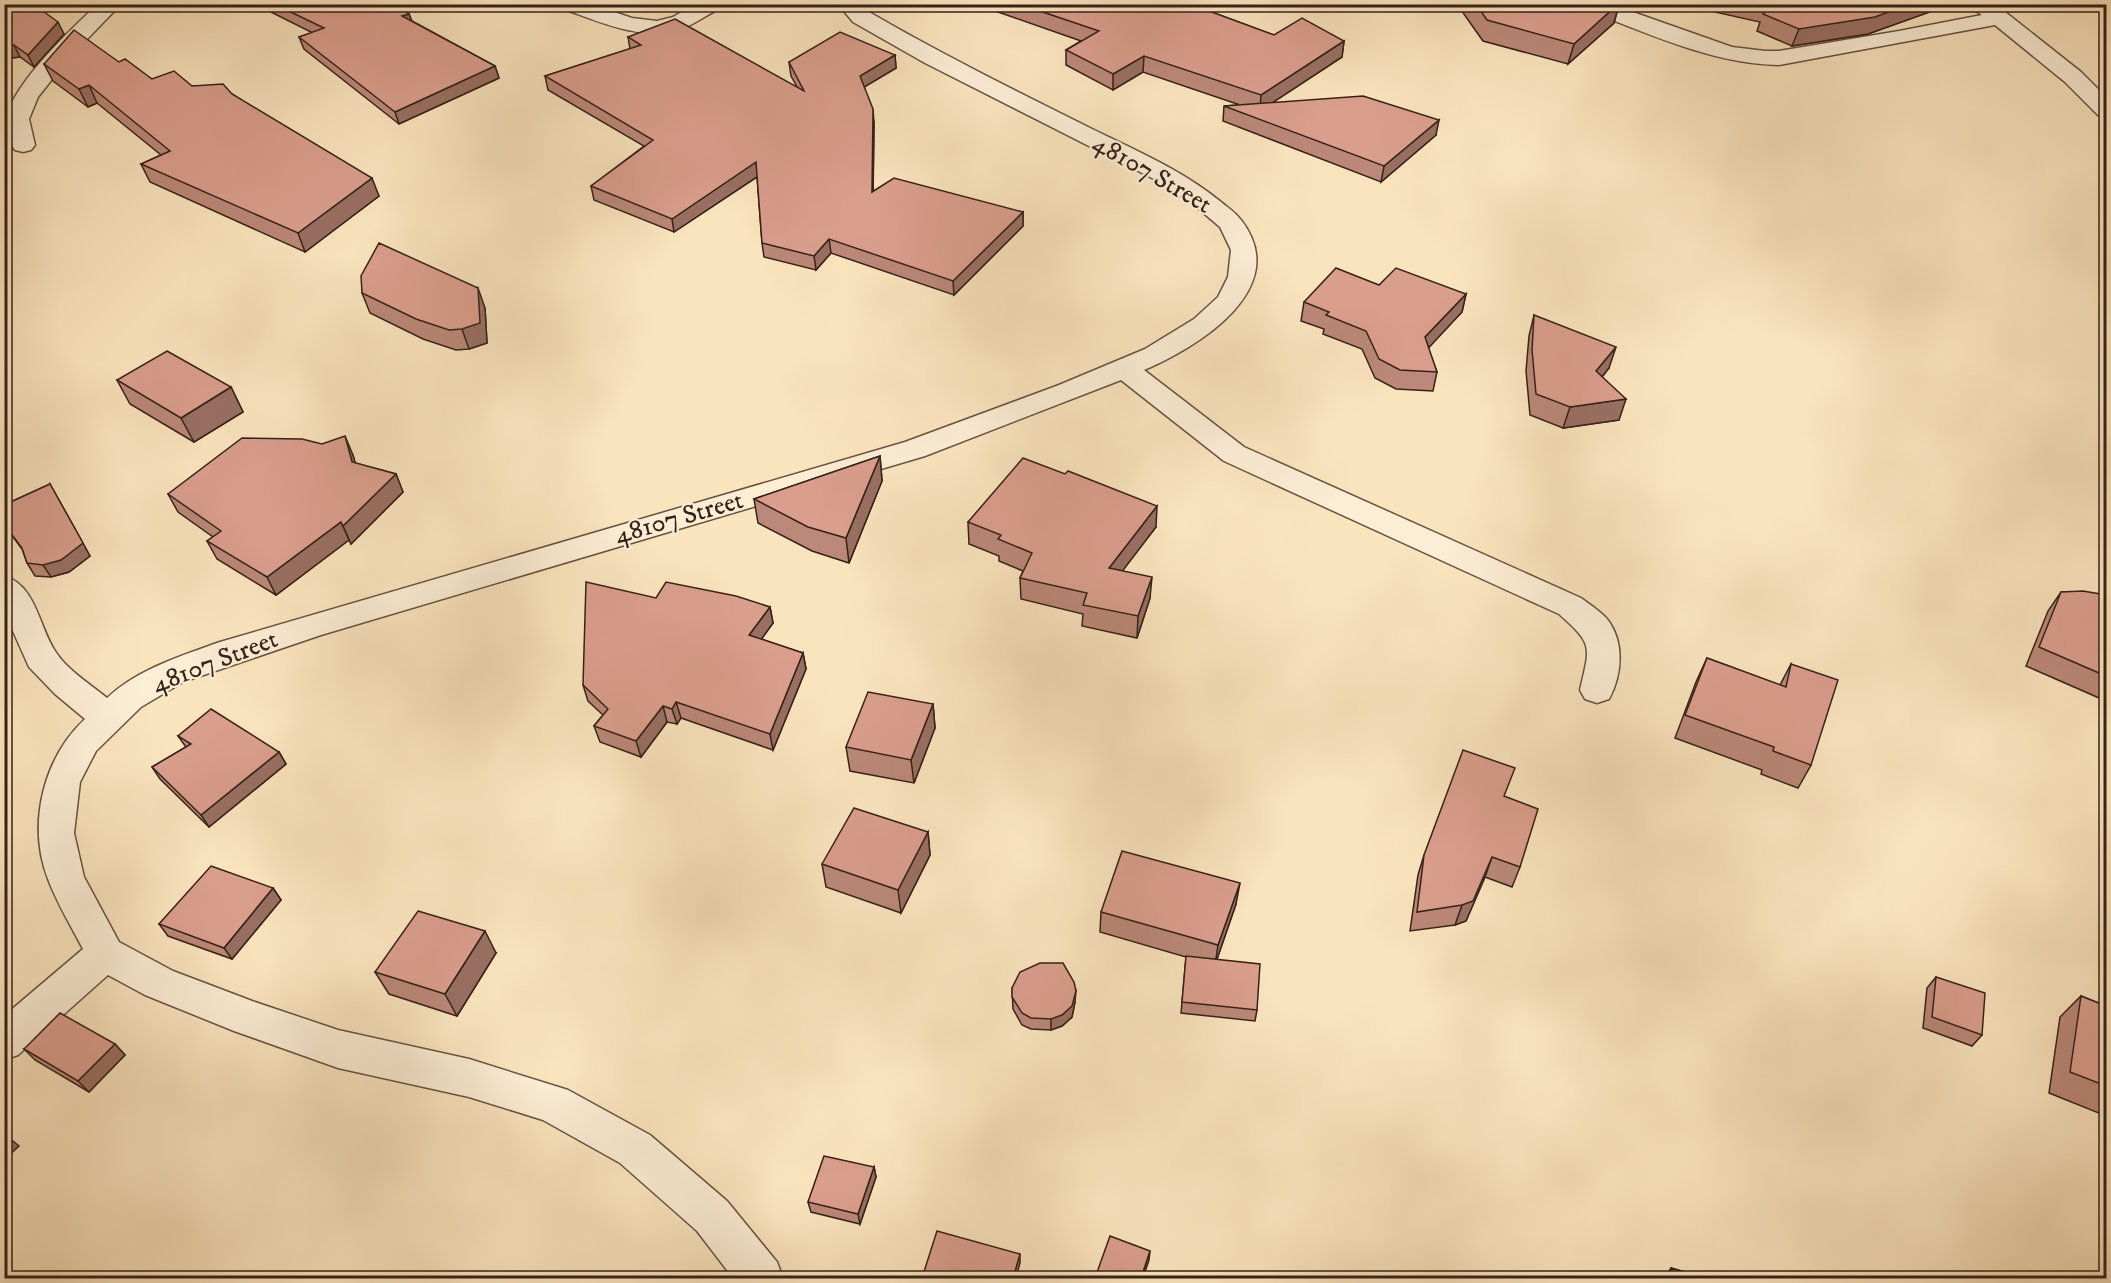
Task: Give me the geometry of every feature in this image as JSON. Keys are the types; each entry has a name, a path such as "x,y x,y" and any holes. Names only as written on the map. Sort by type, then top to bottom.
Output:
{"street":[{"path":"23,146 16,127 19,111 60,56 111,4"},
{"path":"568,4 638,25 668,26 706,6 715,4"},
{"name":"48107 Street","path":"105,954 66,878 56,833 62,782 84,741 129,698 171,673 232,651 915,448 1155,355 1204,325 1229,301 1241,277 1244,250 1231,223 1203,200 1161,173 933,58 861,17 848,4"},
{"path":"1588,4 1727,53 1762,58 1779,58 1899,38 2000,18"},
{"path":"1982,4 2073,77 2106,110"},
{"path":"1124,368 1234,454 1570,606 1595,627 1605,652 1597,690"},
{"path":"4,587 21,610 41,658 67,685 108,718"},
{"path":"4,1042 105,954 159,983 248,1018 338,1049 469,1078 553,1104 635,1149 712,1216 761,1278"}],"building":[{"path":"4,4 33,4 58,22 28,55 14,45 4,46"},
{"path":"274,4 394,4 409,14 402,16 495,66 395,112 299,37 324,28"},
{"path":"1019,4 1190,4 1274,35 1302,18 1344,41 1261,95 1144,56 1113,74 1066,50 1099,31"},
{"path":"1476,4 1618,4 1574,44 1487,20"},
{"path":"1765,4 1910,4 1875,17 1799,29 1763,14 1770,6"},
{"path":"675,19 804,91 789,62 840,32 895,55 860,76 873,109 872,192 894,178 1023,212 953,281 829,239 814,256 762,243 756,162 672,219 591,186 653,140 545,76 641,45 628,37"},
{"path":"74,30 119,62 125,59 152,79 174,71 192,86 223,84 232,94 372,178 298,233 141,164 170,151 89,85 79,89 44,64"},
{"path":"1363,96 1439,120 1384,166 1224,106"},
{"path":"379,243 478,288 480,323 462,329 449,330 416,319 362,293 361,276"},
{"path":"1336,268 1379,285 1396,268 1466,294 1425,337 1437,372 1400,370 1379,359 1366,331 1326,315 1329,312 1304,302"},
{"path":"1534,315 1616,347 1596,371 1626,399 1570,407 1536,394 1532,350"},
{"path":"167,351 231,387 181,418 117,380"},
{"path":"345,436 352,462 396,474 343,526 341,522 267,577 207,541 221,531 168,494 242,438 302,439 322,444"},
{"path":"880,456 846,538 808,527 754,499"},
{"path":"1023,458 1065,474 1068,471 1157,506 1109,568 1152,577 1138,616 1083,605 1087,593 1020,578 1032,553 998,539 1001,535 968,522"},
{"path":"50,484 83,543 61,560 43,565 27,563 22,548 4,524 4,505"},
{"path":"586,582 656,598 666,582 736,596 770,607 749,635 803,653 770,734 676,702 672,709 663,706 636,741 594,726 608,709 583,685"},
{"path":"2083,591 2106,595 2106,676 2039,647 2061,592"},
{"path":"1707,658 1786,687 1791,664 1838,680 1811,765 1773,751 1774,747 1685,715"},
{"path":"868,692 933,704 911,760 846,747"},
{"path":"211,709 279,752 201,815 152,767 191,744 178,736"},
{"path":"1463,750 1515,768 1504,796 1538,809 1520,867 1492,857 1473,901 1462,905 1417,912 1424,855"},
{"path":"854,808 928,832 898,890 822,864"},
{"path":"1122,851 1240,883 1218,945 1101,912"},
{"path":"211,866 273,888 224,948 159,924"},
{"path":"418,911 485,931 445,994 375,972"},
{"path":"1186,956 1260,964 1257,1010 1182,1002"},
{"path":"1040,963 1063,963 1074,982 1076,991 1072,1006 1062,1015 1051,1019 1031,1018 1022,1013 1012,997 1012,988 1020,972"},
{"path":"1936,977 1985,993 1982,1035 1932,1017"},
{"path":"2081,996 2106,1006 2106,1086 2070,1072"},
{"path":"60,1013 115,1044 78,1081 24,1049"},
{"path":"824,1156 874,1167 858,1214 808,1202"},
{"path":"937,1231 1020,1254 1013,1278 922,1278"},
{"path":"1110,1236 1150,1251 1141,1278 1095,1278"},
{"path":"1671,1268 1706,1278 1671,1278"}]}
